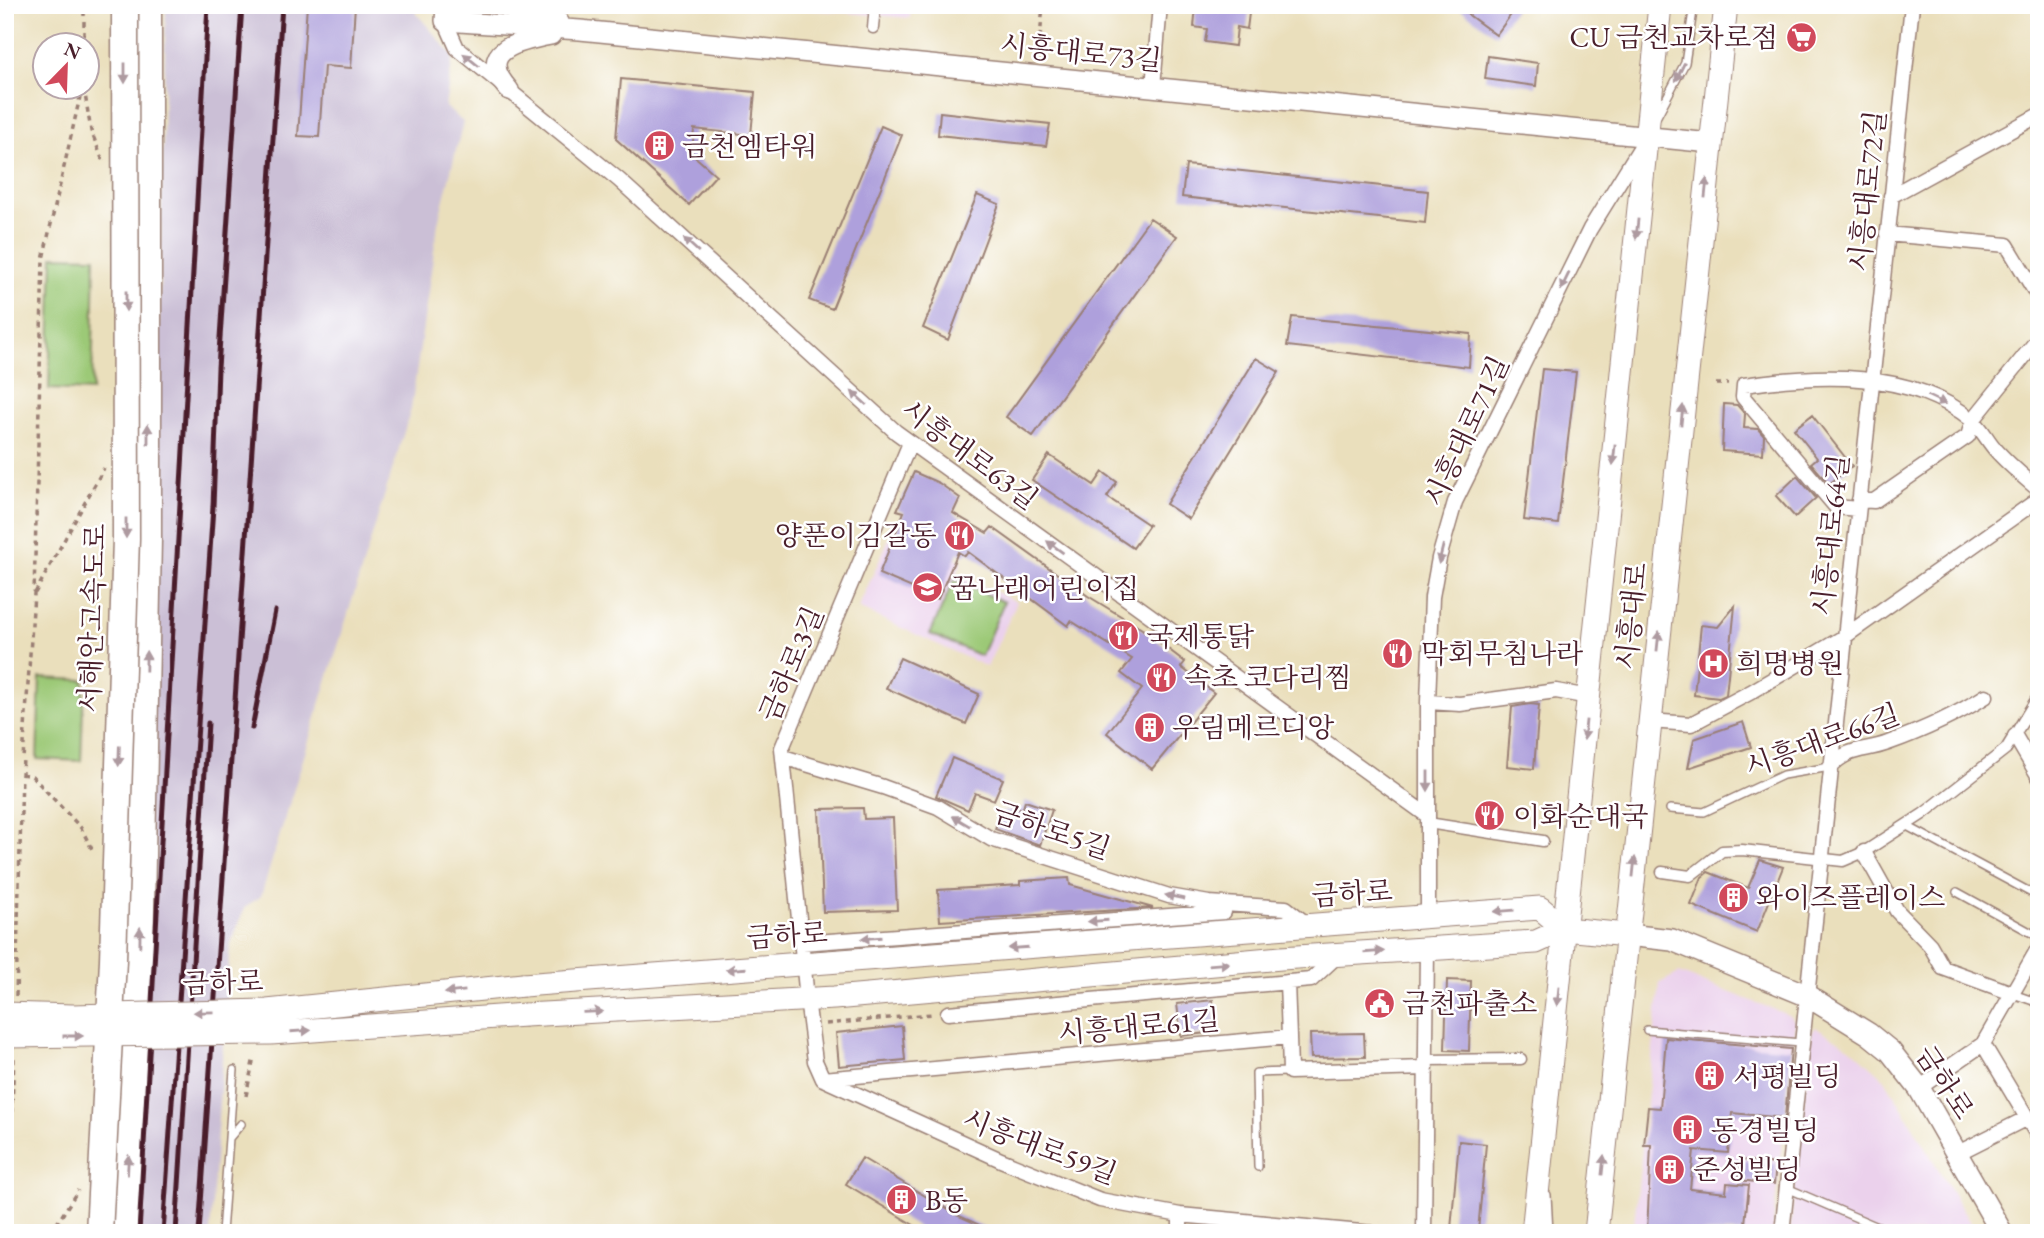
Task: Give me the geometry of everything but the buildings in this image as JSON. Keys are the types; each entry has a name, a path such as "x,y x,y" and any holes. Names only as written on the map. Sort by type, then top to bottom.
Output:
{"highway":[{"name":"서해안고속도로","path":"99,1233 113,960 126,538 125,5"},
{"name":"서해안고속도로","path":"124,1233 140,962 148,539 149,5"}],"main road":[{"name":"시흥대로","path":"1533,1233 1660,5"},
{"name":"시흥대로","path":"1596,1233 1726,5"},
{"name":"금하로","path":"5,1014 268,1011 803,954 1310,926 1540,908 1565,929"},
{"name":"금하로","path":"5,1036 271,1033 807,999 1338,955 1536,942 1565,929 1627,935 1672,940 1806,995 1890,1051 1919,1088 2002,1233"}],"street":[{"path":"513,5 580,30"},
{"path":"873,28 875,5"},
{"path":"1153,87 1160,5"},
{"name":"시흥대로72길","path":"1871,382 1912,5"},
{"name":"시흥대로73길","path":"445,13 580,30 1711,143"},
{"name":"시흥대로63길","path":"445,13 457,48 619,180 911,443 1428,820"},
{"path":"509,90 499,79 496,64 511,44 580,30"},
{"path":"1891,196 2039,115"},
{"name":"시흥대로71길","path":"1428,820 1428,702 1432,597 1455,502 1590,229 1647,137"},
{"path":"1887,234 2007,245 2039,298"},
{"path":"2039,338 1973,420 1968,436 1874,501 1858,505 1836,507 1743,397 1744,385 1801,376 1836,376 1936,398 1973,420 1997,451 2039,490"},
{"name":"시흥대로64길","path":"1820,860 1871,382"},
{"name":"금하로3길","path":"807,999 782,748 911,443"},
{"path":"1649,721 1691,724 1844,637 2039,499"},
{"path":"1428,702 1460,704 1556,691 1589,696"},
{"path":"1662,872 1690,876 1722,851 1742,850 1843,861 1864,852 1905,825 2006,749 2039,695"},
{"name":"시흥대로66길","path":"1830,767 1843,753 1885,744 1951,719 1986,696"},
{"path":"2015,736 2039,777"},
{"name":"금하로5길","path":"783,757 883,787 938,807 991,839 1169,897 1264,909 1286,908 1310,926"},
{"path":"1427,917 1428,820 1543,841"},
{"path":"1864,852 1897,911 1930,945 1943,968 2012,993"},
{"path":"1782,1233 1820,860"},
{"path":"803,954 1264,909"},
{"path":"1919,1088 1983,1044 2039,947"},
{"path":"1424,1233 1427,949"},
{"path":"948,1013 1311,980 1338,955"},
{"path":"1287,982 1290,1072 1521,1059"},
{"path":"807,999 815,1061 823,1079"},
{"name":"시흥대로61길","path":"823,1079 1289,1037"},
{"path":"1983,1044 2039,1138"},
{"name":"시흥대로59길","path":"823,1079 1001,1160 1100,1200 1180,1215 1328,1226 1372,1233"},
{"path":"1956,1154 2027,1118"},
{"path":"1180,1215 1180,1233"}],"lane":[{"path":"1647,137 1685,63 1694,5"},
{"name":"시흥대로66길","path":"1670,809 1704,812 1783,775 1830,767"},
{"path":"1905,825 2039,897"},
{"path":"1957,892 2039,937"},
{"path":"2012,993 2039,1003"},
{"path":"1647,1030 1801,1043"},
{"path":"222,1233 234,1070"},
{"path":"1258,1167 1256,1073 1290,1072"},
{"path":"230,1137 241,1124"},
{"path":"1543,1135 1549,1233"},
{"path":"1787,1188 1892,1233"}],"path":[{"path":"84,5 84,32"},
{"path":"1040,38 1043,5"},
{"path":"17,929 22,775 34,594 43,259 79,102"},
{"path":"34,594 106,463"},
{"path":"22,775 32,776 81,828 99,863"},
{"path":"828,1034 826,1023 948,1013"},
{"path":"241,1124 254,1057"},
{"path":"7,1233 13,1106"}],"shaded area":[{"path":"166,5 417,5 416,13 453,56 445,107 463,122 438,223 411,409 261,896 245,907 230,945 210,1233 115,1233 156,476"},
{"path":"748,5 911,5 910,18"},
{"name":"꿈나래어린이집","path":"893,530 962,561 957,574 1017,602 987,667 858,608"},
{"path":"1679,973 1791,1016 1795,1023 1772,1233 1633,1233 1660,983"},
{"path":"1816,1027 1851,1048 1885,1079 1976,1233 1790,1233 1812,1031"}],"green space":[{"path":"53,256 95,257 92,391 49,389"},
{"path":"954,580 1004,602 981,656 930,634"},
{"path":"40,678 84,680 81,761 37,759"}],"railway":[{"path":"139,1233 208,5"},
{"path":"163,1233 213,507 218,368 242,5"},
{"path":"199,1233 282,5"},
{"path":"252,728 275,611"},
{"path":"176,1233 208,723"}],"place":[{"name":"CU 금천교차로점","path":"1801,37"},
{"name":"금천엠타워","path":"659,146"},
{"name":"양푼이김갈동","path":"960,535"},
{"name":"꿈나래어린이집","path":"927,588"},
{"name":"국제통닭","path":"1123,636"},
{"name":"막회무침나라","path":"1398,653"},
{"name":"희명병원","path":"1713,663"},
{"name":"속초 코다리찜","path":"1161,677"},
{"name":"우림메르디앙","path":"1149,727"},
{"name":"이화순대국","path":"1490,816"},
{"name":"와이즈플레이스","path":"1733,897"},
{"name":"금천파출소","path":"1379,1003"},
{"name":"서평빌딩","path":"1710,1076"},
{"name":"동경빌딩","path":"1688,1130"},
{"name":"준성빌딩","path":"1670,1169"},
{"name":"B동","path":"902,1200"}]}
